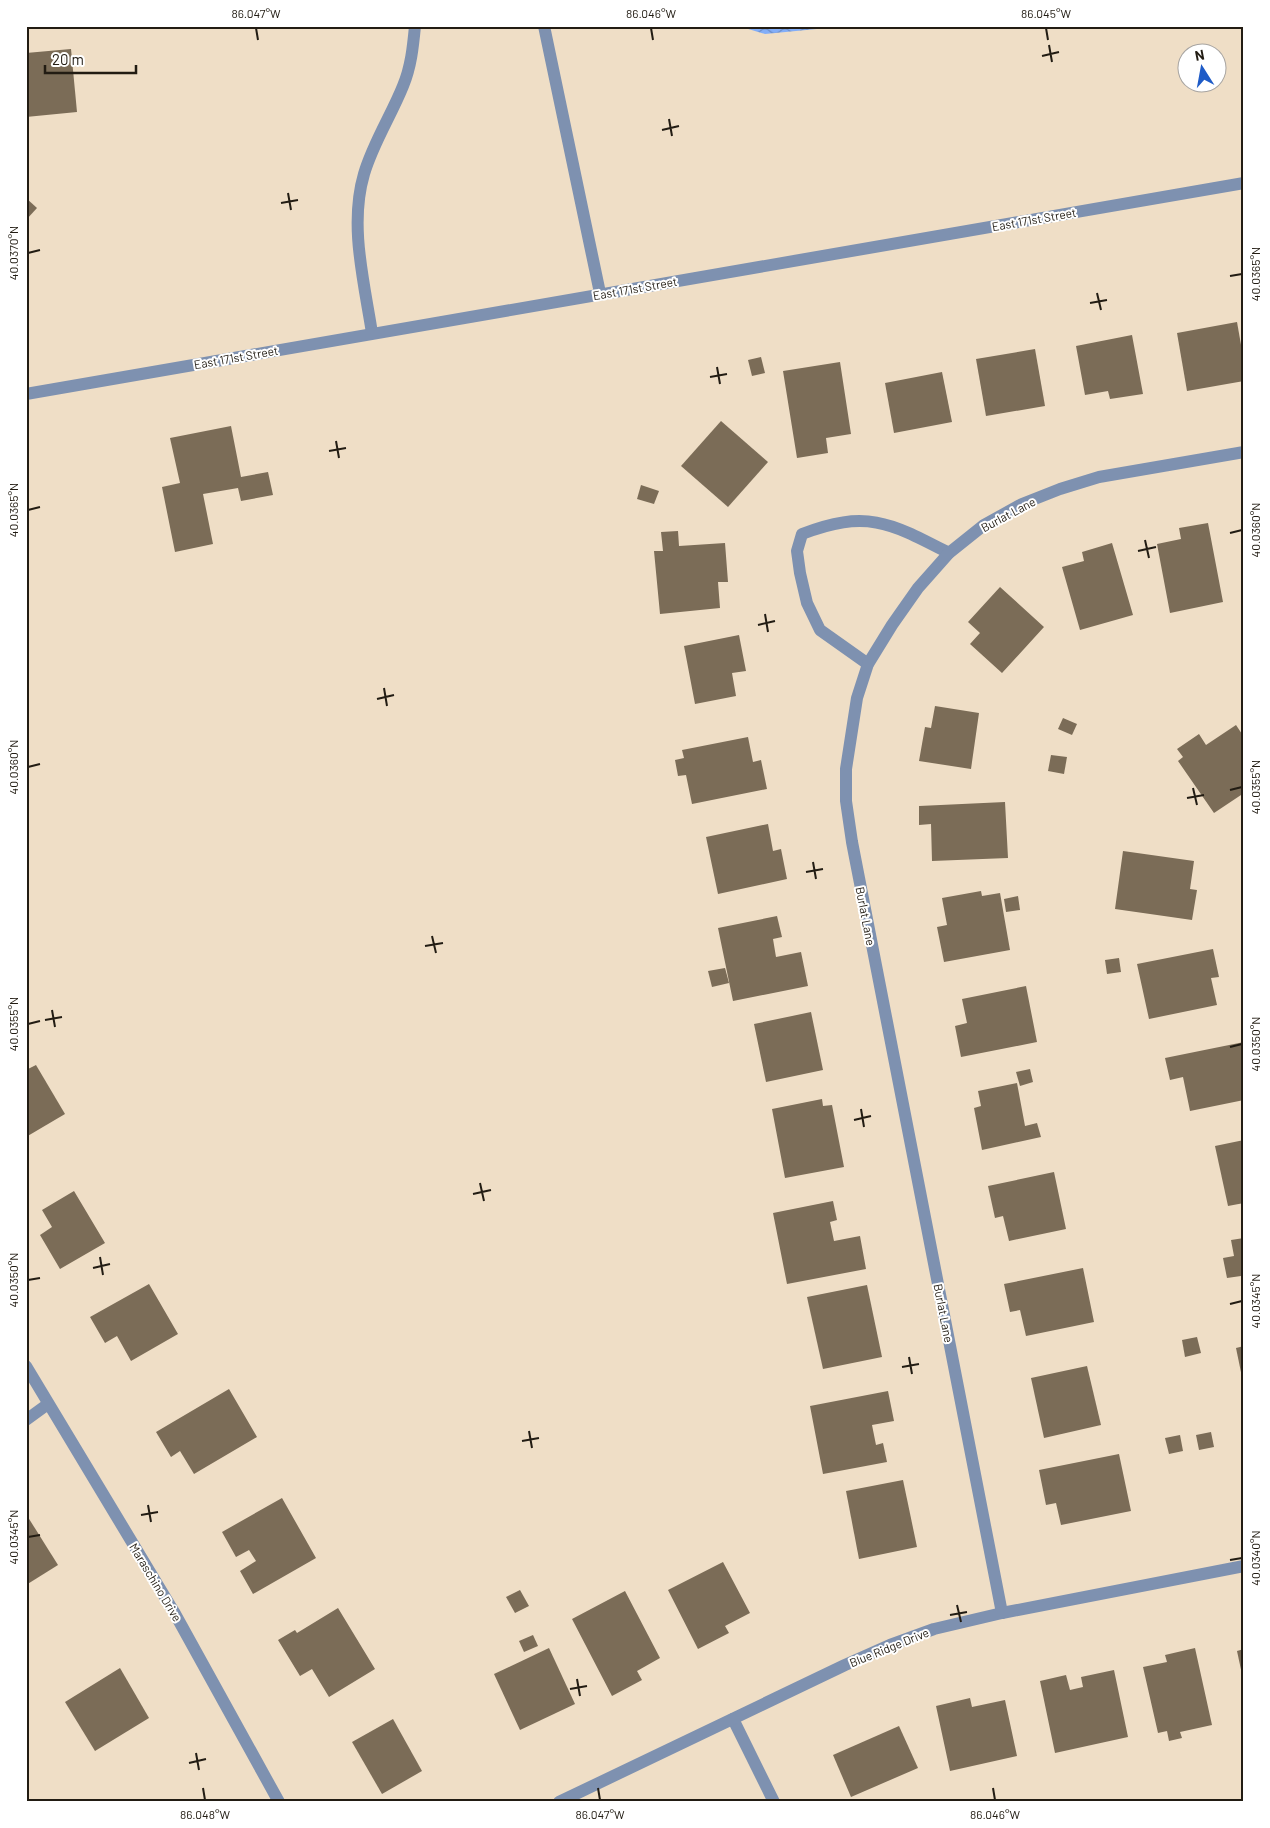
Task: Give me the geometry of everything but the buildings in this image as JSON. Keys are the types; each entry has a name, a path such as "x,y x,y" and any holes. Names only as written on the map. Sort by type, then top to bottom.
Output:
{"street":[{"path":"372,333 358,244 358,201 364,174 378,137 404,86 412,54 415,26"},
{"path":"544,26 600,294"},
{"name":"East 171st Street","path":"26,394 1244,183"},
{"name":"Burlat Lane","path":"1002,1614 852,842 846,801 846,769 857,698 868,664 918,588 949,553 984,525 1022,504 1060,489 1099,477 1244,452"},
{"path":"868,664 820,630 807,603 800,573 798,551 802,534 848,520 878,521 908,532 949,553"},
{"name":"Maraschino Drive","path":"26,1366 174,1612 279,1802"},
{"path":"26,1420 48,1404"},
{"name":"Blue Ridge Drive","path":"559,1802 890,1645 934,1629 1244,1566"},
{"path":"733,1719 774,1802"}],"water":[{"path":"744,26 828,26 827,28 765,34 745,28"}]}
